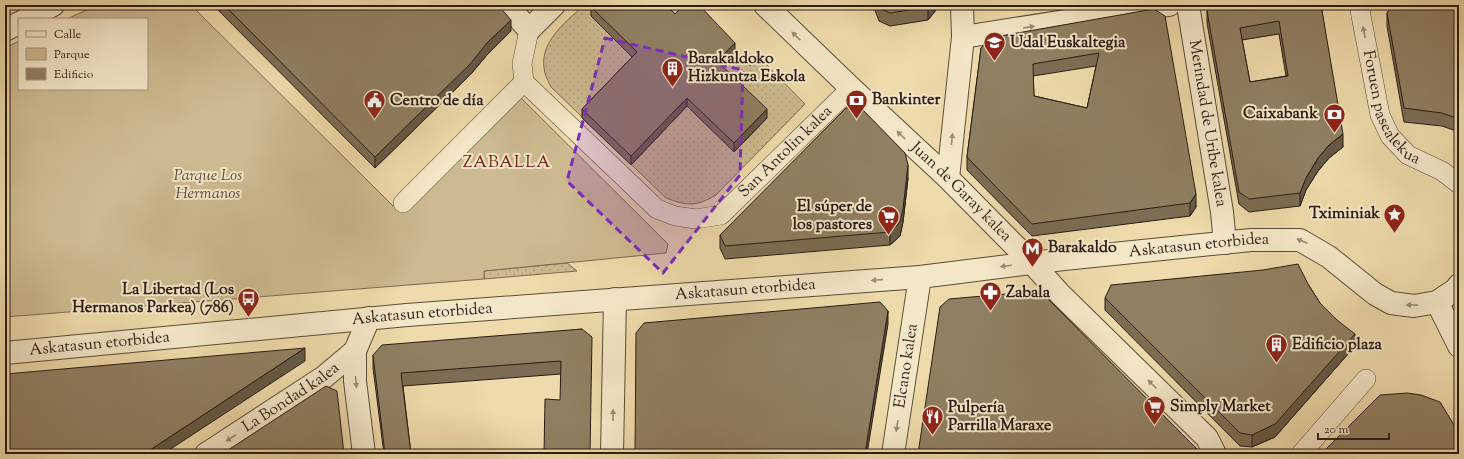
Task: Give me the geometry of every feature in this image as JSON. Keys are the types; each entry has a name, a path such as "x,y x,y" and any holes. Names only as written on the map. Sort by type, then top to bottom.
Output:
{"street":[{"path":"28,18 54,5"},
{"path":"507,5 529,30"},
{"path":"403,203 524,82 522,64 529,30 554,5"},
{"name":"Juan de Garay kalea","path":"765,5 851,88 948,178 1032,263 1060,294 1207,438 1215,454"},
{"path":"948,178 963,37 962,5"},
{"path":"963,37 1169,5"},
{"name":"Merindad de Uribe kalea","path":"1188,5 1222,212 1225,243"},
{"name":"Foruen pasealekua","path":"1359,5 1380,115 1390,136 1408,155 1442,171 1459,184"},
{"path":"5,30 18,24"},
{"name":"San Antolin kalea","path":"524,82 657,210 675,216 696,219 721,215 851,88"},
{"name":"Askatasun etorbidea","path":"5,352 369,318 920,277 1032,263 1251,240 1300,240 1329,257 1375,294 1391,303 1414,306 1436,302 1455,290 1459,285"},
{"name":"Elcano kalea","path":"893,454 920,277"},
{"path":"612,454 615,299"},
{"path":"1436,302 1459,346"},
{"path":"364,454 355,381 355,351 369,318"},
{"name":"La Bondad kalea","path":"206,454 324,377 355,351"},
{"path":"1300,454 1366,379"}],"highlighted area":[{"path":"605,38 743,70 740,175 663,273 567,181"}],"green space":[{"name":"Parque Los Hermanos","path":"97,5 191,5 393,206 511,88 668,244 666,253 484,271 484,279 5,317 5,48 18,42 18,90 148,90 148,18 69,18"},
{"path":"584,5 690,5 750,66 759,57 805,104 716,195 703,202 691,204 680,203 666,198 551,87 547,79 544,62 545,52 549,43 554,34"},
{"path":"567,263 577,271 484,279 484,271"}],"building":[{"path":"224,5 498,5 511,20 486,44 471,63 375,157"},
{"name":"Barakaldoko Hizkuntza Eskola","path":"593,5 666,5 675,14 684,5 699,5 735,43 717,61 767,109 734,143 687,98 631,156 582,109 637,52 591,7"},
{"path":"878,5 930,5 928,7 890,13 879,8"},
{"path":"1212,5 1321,5 1343,134 1329,145 1318,158 1306,178 1300,193 1249,199 1239,192 1207,11","holes":["1279,21 1288,76 1250,82 1240,28"]},
{"path":"1392,5 1459,5 1459,119 1442,113 1404,108 1387,13"},
{"path":"1154,9 1165,16 1196,194 1190,203 1032,224 967,157 981,48 989,38","holes":["1099,53 1087,108 1034,96 1033,64"]},
{"path":"859,106 905,153 908,165 900,222 890,232 725,246 720,235 846,108"},
{"name":"Edificio plaza","path":"1298,264 1320,303 1337,320 1355,334 1275,424 1252,435 1240,433 1105,298 1111,285 1263,270"},
{"path":"1040,291 1197,449 1196,454 918,454 940,307 949,299"},
{"path":"880,302 888,311 865,454 635,454 636,333 644,323"},
{"path":"582,329 592,337 590,454 544,454 545,399 560,400 561,361 401,373 411,454 385,454 373,355 382,345"},
{"path":"305,348 144,454 5,454 5,374"},
{"path":"326,386 337,391 344,454 222,454"},
{"path":"1407,393 1421,395 1440,402 1459,433 1459,454 1321,454 1380,395"}],"place":[{"name":"Udal Euskaltegia","path":"994,62"},
{"name":"Barakaldoko Hizkuntza Eskola","path":"673,88"},
{"name":"Centro de día","path":"375,120"},
{"name":"Bankinter","path":"857,120"},
{"name":"Caixabank","path":"1334,134"},
{"name":"Tximiniak","path":"1395,234"},
{"name":"El súper de los pastores","path":"888,236"},
{"name":"Barakaldo","path":"1032,268"},
{"name":"Zabala","path":"991,312"},
{"name":"La Libertad (Los Hermanos Parkea) (786)","path":"249,318"},
{"name":"Edificio plaza","path":"1276,364"},
{"name":"Simply Market","path":"1155,426"},
{"name":"Pulpería Parrilla Maraxe","path":"932,436"}],"district":[{"name":"ZABALLA","path":"507,163"}]}
